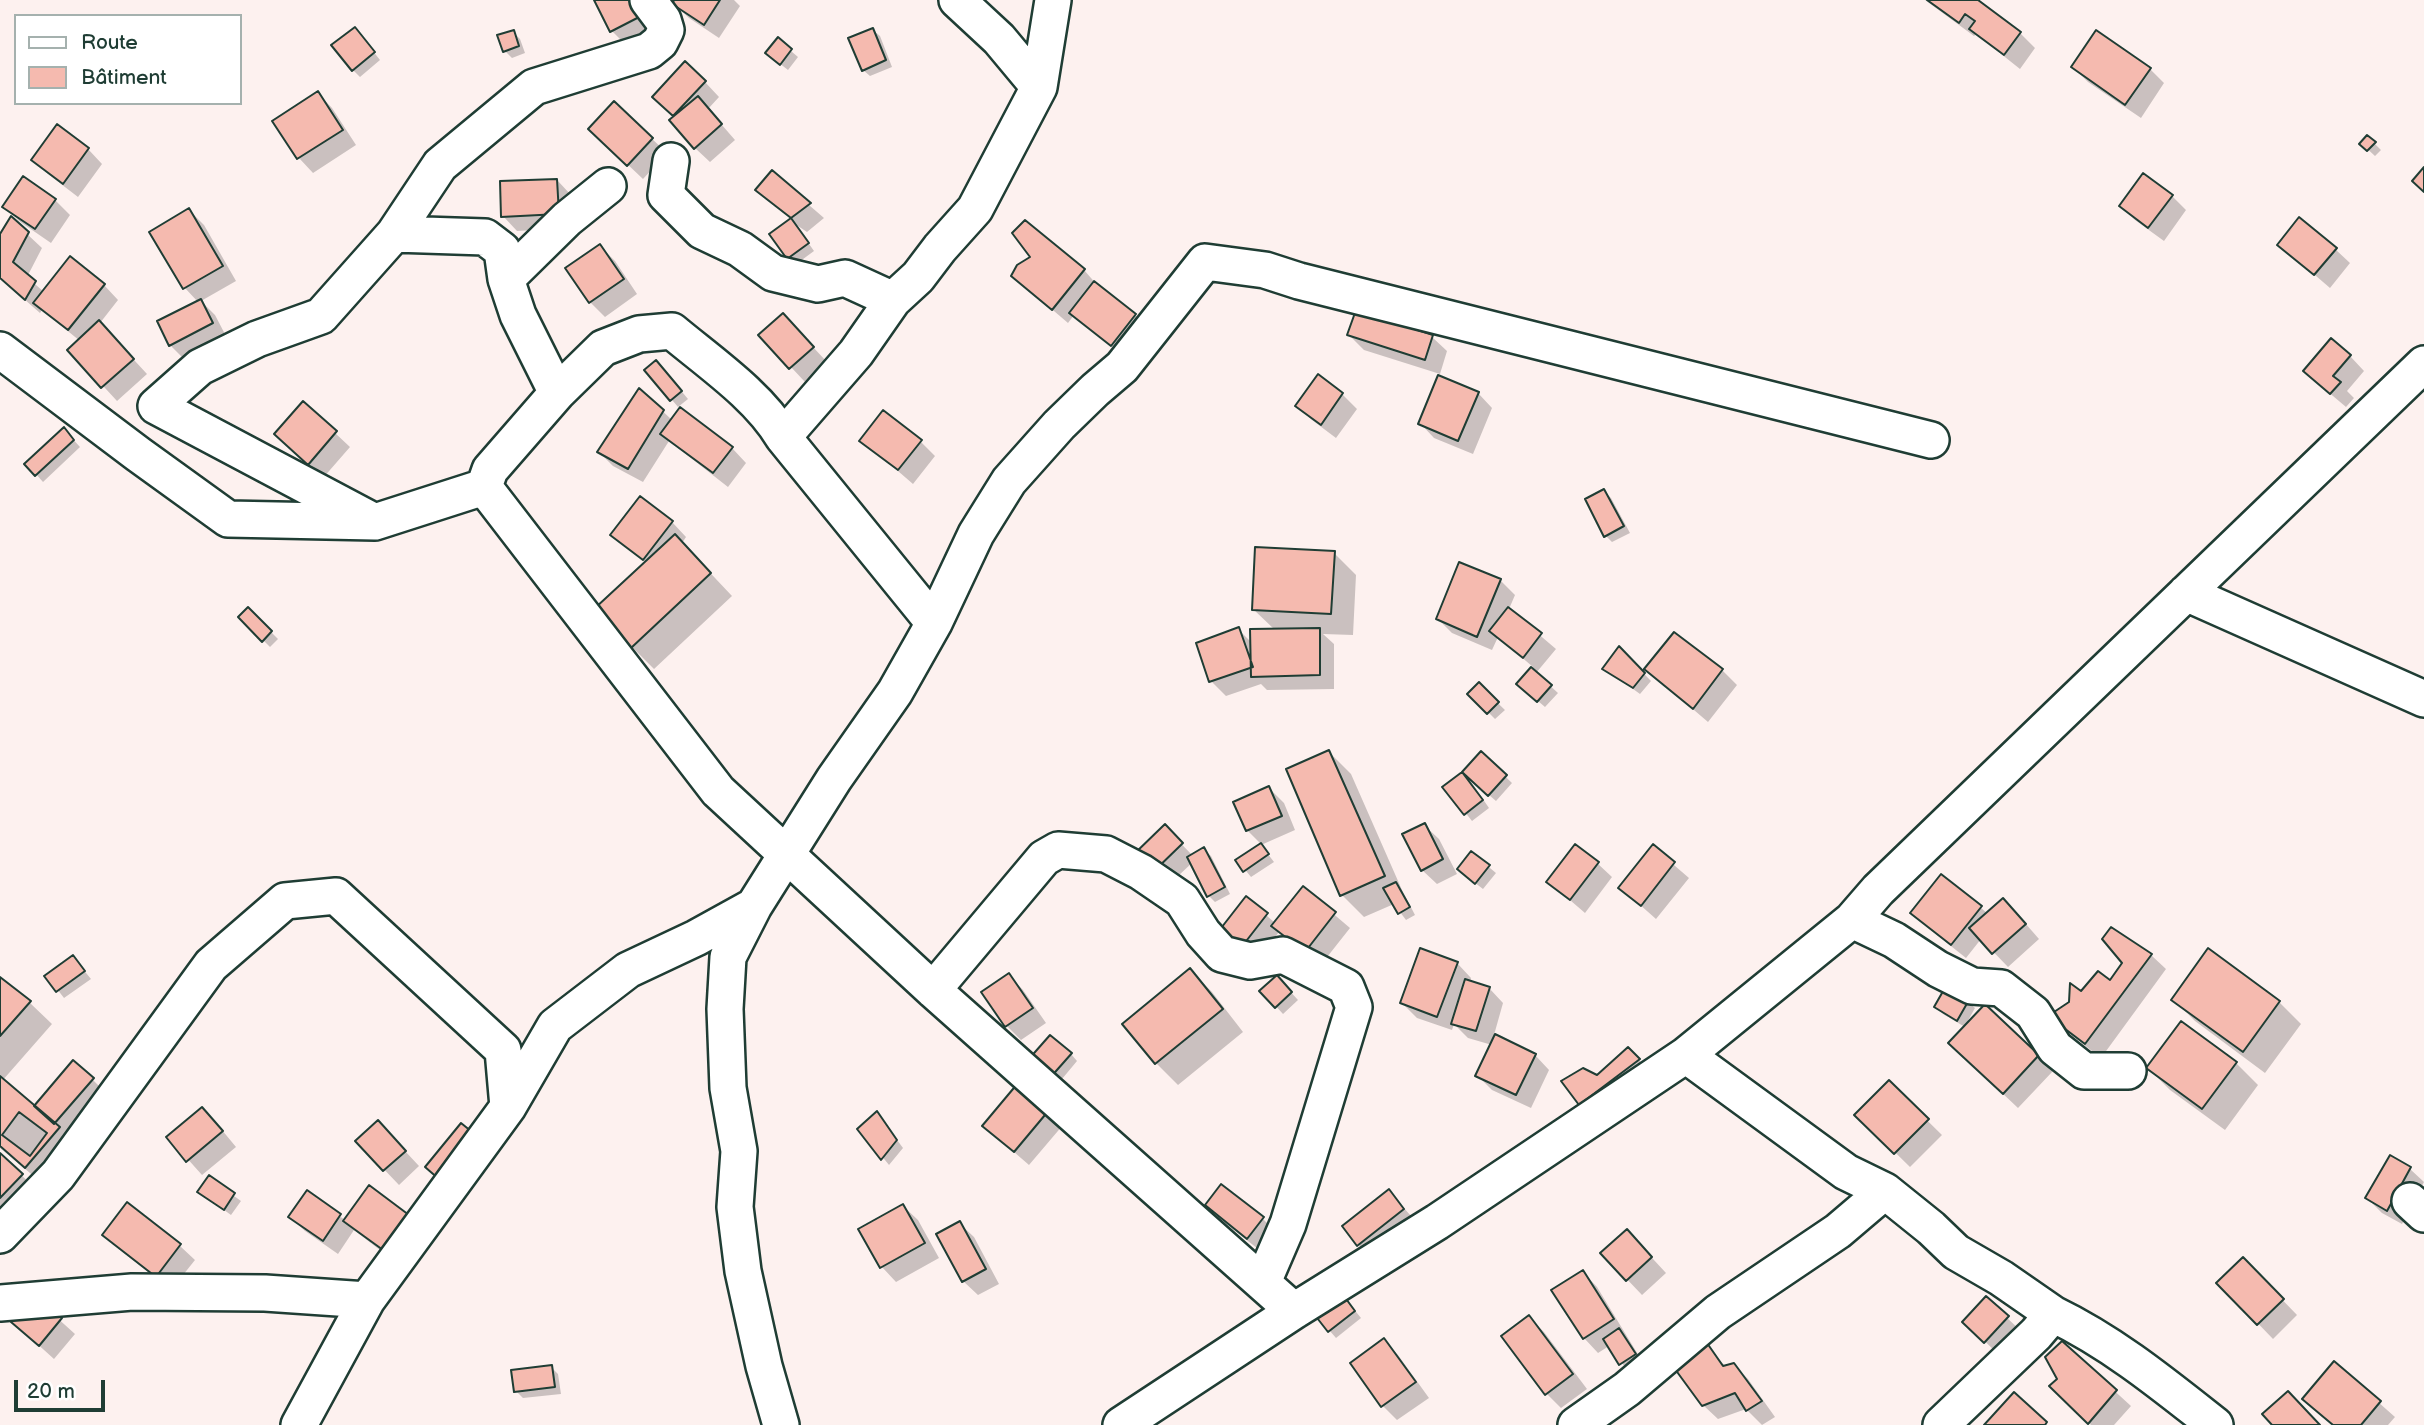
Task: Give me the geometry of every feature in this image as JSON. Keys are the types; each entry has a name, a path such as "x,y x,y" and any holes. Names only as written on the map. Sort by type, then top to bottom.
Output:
{"street":[{"path":"91,419 130,418 156,406 200,367 257,339 321,316 394,234 440,165 534,87 649,51 660,42 666,30 663,20 648,0"},
{"path":"957,0 999,40 1039,87"},
{"path":"783,437 856,353 893,300 918,277 975,209 1039,87 1053,0"},
{"path":"671,161 666,195 702,231 740,249 773,273 818,284 845,278 893,300"},
{"path":"506,279 567,219 608,186"},
{"path":"394,234 485,237 502,250 506,279 518,315 557,393"},
{"path":"781,1425 764,1366 743,1271 735,1207 739,1151 728,1088 725,1009 728,957 754,906 834,779 895,692 934,623 976,534 1009,481 1059,425 1122,367 1205,262 1265,270 1299,281 1931,440"},
{"path":"484,487 490,470 557,393 603,348 639,334 672,331 774,421 783,437 934,623"},
{"path":"0,350 228,519 375,522 484,487"},
{"path":"1121,1425 1294,1311 1437,1222 1686,1055 1853,920 1878,890 2424,364"},
{"path":"156,406 375,522"},
{"path":"484,487 718,791 933,990 1294,1311"},
{"path":"2186,593 2424,699"},
{"path":"933,990 1044,858 1058,850 1106,854 1140,872 1182,900 1203,933 1222,954 1250,961 1283,955 1346,987 1354,1007 1288,1224 1264,1282"},
{"path":"0,1235 58,1175 211,965 285,901 336,896 503,1050 508,1107"},
{"path":"280,1425 305,1415 367,1300 508,1107 555,1026 628,970 696,938 754,906"},
{"path":"1853,920 1894,940 1938,969 1972,986 2001,988 2034,1013 2055,1048 2084,1071 2128,1071"},
{"path":"1686,1055 1846,1172 1885,1191 1931,1227 1956,1252 2001,1278 2053,1314 2088,1331 2130,1358 2215,1425"},
{"path":"1576,1425 1627,1388 1718,1312 1838,1231 1885,1191"},
{"path":"0,1303 132,1292 265,1293 367,1300"},
{"path":"1941,1425 2036,1334 2053,1314"}],"building":[{"path":"594,0 637,0 645,14 610,32"},
{"path":"674,0 720,0 704,25 672,4"},
{"path":"1927,0 1978,0 2021,32 2004,55 1969,29 1975,21 1965,14 1959,23"},
{"path":"355,27 375,52 352,71 331,45"},
{"path":"873,28 886,60 862,71 848,38"},
{"path":"514,30 519,46 503,52 497,35"},
{"path":"2096,30 2151,68 2125,105 2071,67"},
{"path":"778,37 792,49 780,65 765,53"},
{"path":"685,61 706,81 673,116 652,97"},
{"path":"318,91 343,130 297,159 272,121"},
{"path":"698,96 722,124 694,149 669,120"},
{"path":"614,101 653,138 627,166 588,129"},
{"path":"57,124 89,148 63,184 31,160"},
{"path":"2367,135 2376,142 2367,151 2359,144"},
{"path":"2424,167 2424,192 2412,181"},
{"path":"772,170 811,203 791,218 755,190"},
{"path":"2143,173 2173,195 2148,228 2119,206"},
{"path":"23,176 56,199 35,229 2,207"},
{"path":"557,179 559,214 501,217 500,181"},
{"path":"189,208 223,266 183,289 149,232"},
{"path":"11,216 29,232 13,262 36,281 25,300 0,278 0,234"},
{"path":"2299,217 2337,248 2314,275 2277,245"},
{"path":"791,218 809,243 787,259 769,234"},
{"path":"1025,220 1085,269 1052,310 1011,276 1017,265 1030,257 1012,233"},
{"path":"600,244 624,279 589,303 565,268"},
{"path":"70,256 105,284 68,330 33,303"},
{"path":"1094,281 1136,314 1111,346 1069,313"},
{"path":"201,299 213,323 169,346 157,321"},
{"path":"1356,310 1433,335 1425,360 1347,335"},
{"path":"783,313 814,347 789,369 758,335"},
{"path":"99,320 134,359 101,388 67,350"},
{"path":"2331,338 2351,355 2333,376 2341,382 2330,394 2303,371"},
{"path":"656,360 682,391 670,401 644,370"},
{"path":"1318,374 1343,393 1321,425 1295,406"},
{"path":"1438,375 1479,392 1458,441 1418,424"},
{"path":"639,388 664,410 628,469 597,452"},
{"path":"303,401 337,431 308,465 274,434"},
{"path":"680,407 733,447 713,473 660,434"},
{"path":"883,410 922,440 898,470 859,441"},
{"path":"64,427 74,440 35,476 24,464"},
{"path":"1604,489 1624,526 1604,537 1585,499"},
{"path":"640,496 673,521 643,560 610,535"},
{"path":"675,534 711,573 631,648 594,609"},
{"path":"1255,547 1335,551 1331,614 1252,610"},
{"path":"1459,562 1501,579 1477,637 1436,619"},
{"path":"248,607 272,631 262,642 238,617"},
{"path":"1508,607 1542,633 1523,658 1489,631"},
{"path":"1239,627 1253,667 1209,682 1196,643"},
{"path":"1320,628 1320,675 1251,677 1250,629"},
{"path":"1674,632 1723,669 1693,709 1644,669"},
{"path":"1619,646 1645,673 1633,688 1602,669"},
{"path":"1531,667 1552,685 1537,702 1516,684"},
{"path":"1479,682 1499,702 1487,714 1467,694"},
{"path":"1329,750 1385,876 1340,896 1286,769"},
{"path":"1481,751 1507,775 1488,796 1462,772"},
{"path":"1462,772 1483,800 1464,815 1442,787"},
{"path":"1269,786 1282,816 1246,831 1233,802"},
{"path":"1425,823 1443,859 1421,871 1402,834"},
{"path":"1165,824 1183,843 1149,876 1131,857"},
{"path":"1261,843 1269,854 1243,872 1235,860"},
{"path":"1575,844 1599,862 1570,900 1546,882"},
{"path":"1653,844 1675,862 1641,906 1618,888"},
{"path":"1204,847 1225,887 1207,897 1187,857"},
{"path":"1471,851 1490,865 1475,884 1457,869"},
{"path":"1941,874 1982,906 1951,945 1910,913"},
{"path":"1396,882 1410,907 1398,914 1383,888"},
{"path":"1303,886 1336,912 1305,952 1271,926"},
{"path":"1246,896 1268,913 1240,949 1218,932"},
{"path":"2003,898 2026,924 1992,954 1969,928"},
{"path":"2111,927 2152,954 2085,1044 2048,1016 2069,1002 2070,983 2081,991 2098,971 2110,980 2122,963 2102,939"},
{"path":"1420,948 1458,962 1437,1017 1400,1003"},
{"path":"2208,948 2280,1001 2243,1052 2171,1000"},
{"path":"73,955 85,971 56,992 44,976"},
{"path":"1190,968 1223,1009 1155,1064 1122,1024"},
{"path":"1009,973 1033,1008 1005,1027 981,992"},
{"path":"1277,975 1292,992 1275,1008 1259,991"},
{"path":"0,977 31,1001 0,1036"},
{"path":"1465,979 1490,987 1476,1031 1451,1024"},
{"path":"1946,986 1969,1000 1957,1021 1934,1007"},
{"path":"1985,1004 2039,1055 2003,1094 1948,1043"},
{"path":"2181,1021 2237,1062 2202,1109 2146,1068"},
{"path":"1495,1034 1536,1054 1516,1095 1475,1076"},
{"path":"1050,1035 1072,1053 1049,1079 1028,1060"},
{"path":"1628,1047 1640,1059 1579,1105 1561,1081 1583,1068 1597,1075"},
{"path":"73,1060 94,1078 54,1124 34,1106"},
{"path":"0,1076 60,1127 25,1168 0,1146"},
{"path":"1889,1080 1929,1119 1894,1154 1854,1115"},
{"path":"1018,1083 1050,1109 1014,1152 982,1126"},
{"path":"202,1107 223,1131 186,1162 166,1137"},
{"path":"877,1111 897,1140 881,1160 857,1129"},
{"path":"19,1112 47,1133 30,1156 2,1135"},
{"path":"378,1120 406,1151 383,1171 355,1141"},
{"path":"461,1123 477,1136 440,1180 425,1167"},
{"path":"0,1153 23,1174 0,1198"},
{"path":"2390,1155 2411,1167 2387,1211 2365,1198"},
{"path":"209,1175 235,1193 224,1210 197,1192"},
{"path":"1221,1184 1264,1217 1247,1239 1205,1205"},
{"path":"369,1185 409,1215 383,1250 343,1221"},
{"path":"1389,1189 1404,1209 1357,1246 1342,1226"},
{"path":"307,1190 341,1214 323,1241 288,1217"},
{"path":"127,1202 181,1244 156,1277 102,1235"},
{"path":"903,1204 925,1243 880,1268 858,1229"},
{"path":"960,1221 986,1269 962,1282 936,1234"},
{"path":"1627,1229 1652,1257 1626,1281 1600,1253"},
{"path":"2243,1257 2284,1299 2257,1325 2216,1283"},
{"path":"1583,1270 1614,1319 1583,1339 1551,1290"},
{"path":"1341,1292 1355,1311 1328,1332 1314,1314"},
{"path":"34,1295 62,1318 39,1346 11,1322"},
{"path":"1986,1296 2009,1316 1984,1343 1962,1322"},
{"path":"1529,1315 1573,1374 1545,1395 1501,1336"},
{"path":"1619,1328 1636,1354 1619,1365 1603,1339"},
{"path":"1384,1338 1416,1382 1381,1407 1350,1363"},
{"path":"2062,1341 2117,1390 2088,1424 2049,1386 2057,1379 2045,1357"},
{"path":"1707,1343 1723,1366 1734,1363 1762,1401 1746,1411 1735,1393 1702,1406 1672,1365"},
{"path":"2334,1361 2381,1401 2361,1425 2333,1425 2302,1399"},
{"path":"552,1365 555,1387 514,1392 511,1370"},
{"path":"2288,1391 2320,1425 2272,1425 2262,1414"},
{"path":"2014,1392 2047,1422 2045,1425 1984,1425"}]}
